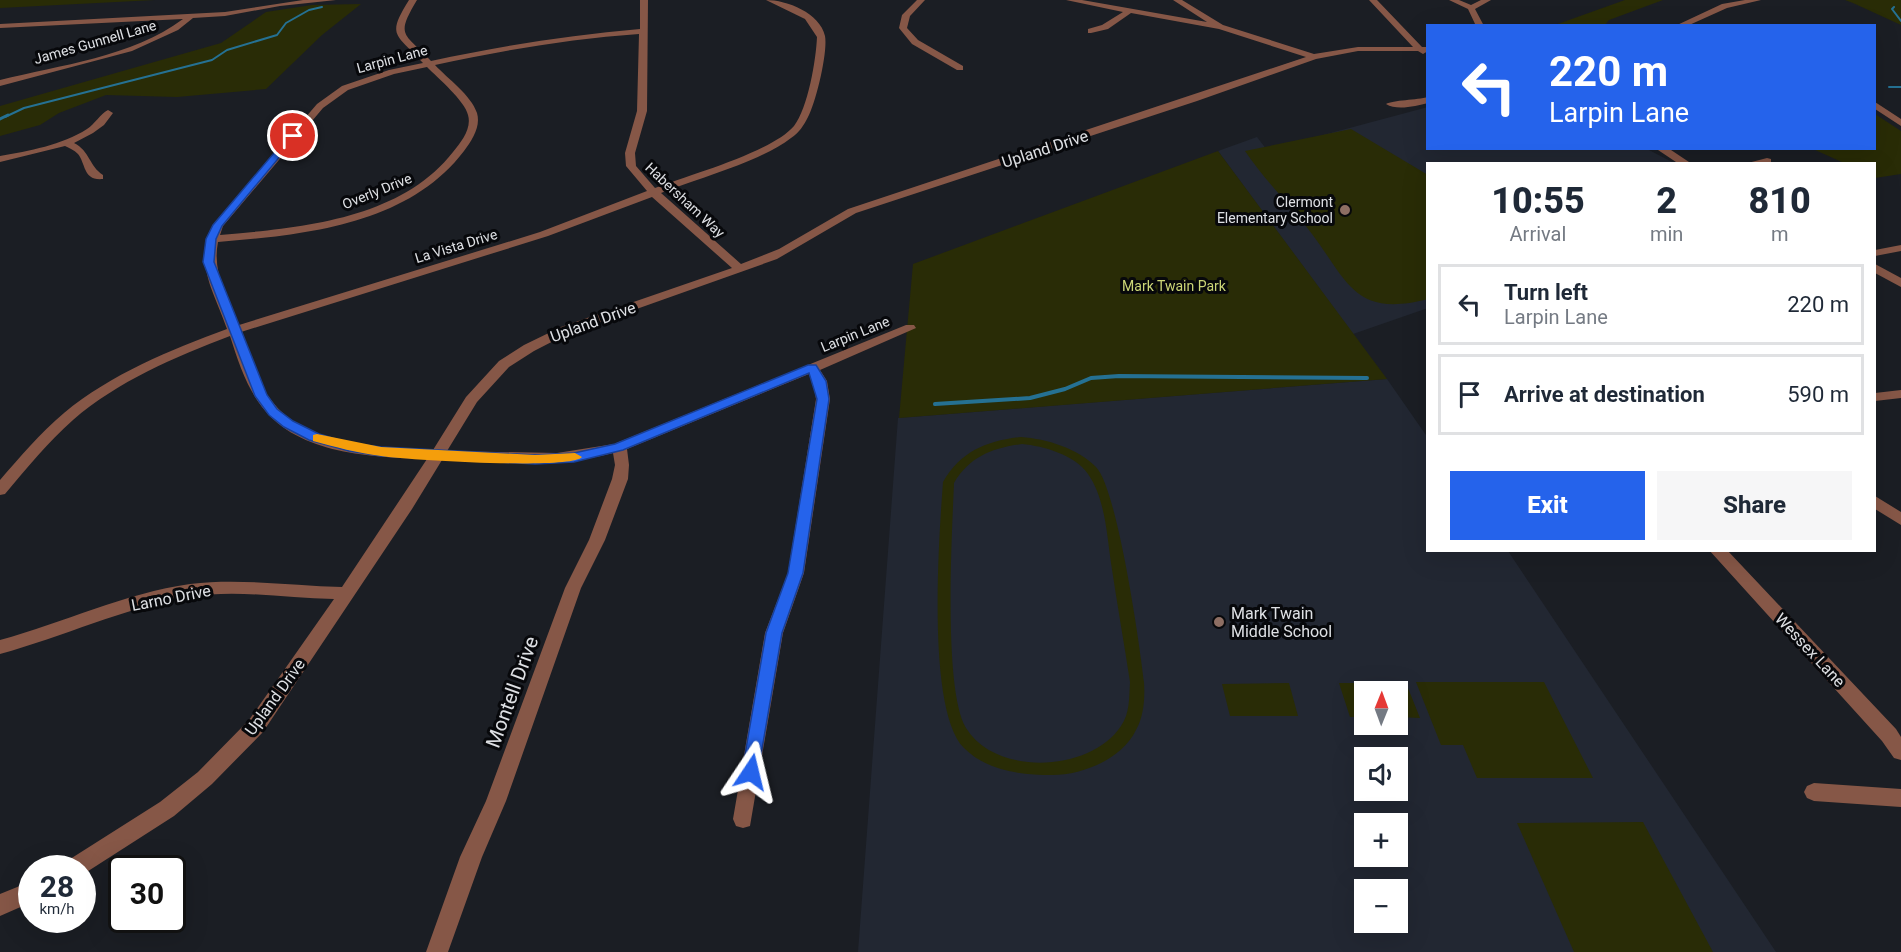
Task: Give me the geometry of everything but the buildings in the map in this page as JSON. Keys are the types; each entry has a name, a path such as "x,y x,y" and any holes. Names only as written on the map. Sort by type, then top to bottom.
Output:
{"street":[{"path":"0,26 192,16 332,0"},
{"name":"Overly Drive","path":"211,239 284,232 344,219 399,199 442,173 459,154 472,131 474,116 468,105 403,38 398,28 402,15 413,0"},
{"name":"Habersham Way","path":"644,0 642,111 630,160 634,173 740,269"},
{"name":"La Vista Drive","path":"0,490 52,432 90,401 153,363 234,330 511,245 764,150 792,133 805,118 821,43 820,32 812,21 799,12 770,0"},
{"path":"921,0 906,15 903,28 915,42 960,68"},
{"path":"1070,0 1220,27 1314,57"},
{"path":"1177,0 1220,27"},
{"path":"1373,0 1424,49"},
{"path":"1453,0 1471,8 1479,24"},
{"path":"1471,8 1487,0"},
{"path":"1684,24 1725,6 1757,0"},
{"path":"1091,31 1105,27 1128,11"},
{"name":"James Gunnell Lane","path":"0,83 145,44 173,31 192,16"},
{"name":"Larpin Lane","path":"643,31 544,40 428,64 367,79 327,99 230,209 211,239 210,270 261,396 273,412 288,424 314,437 349,447 440,455 555,459 598,453 619,447 910,328"},
{"name":"Upland Drive","path":"95,855 167,809 237,747 273,704 440,455 483,385 504,364 528,348 566,330 784,252 829,222 852,211 1183,103 1314,57 1358,50 1424,49"},
{"path":"1391,104 1413,104 1426,101"},
{"path":"1876,106 1901,123"},
{"path":"0,159 66,143 105,120 108,112"},
{"path":"66,143 80,148 87,159 88,170 99,177"},
{"path":"1663,150 1684,162"},
{"path":"1761,162 1767,161"},
{"path":"1876,253 1901,248"},
{"path":"1876,269 1901,283"},
{"path":"743,819 774,633 796,573 823,399 820,381 812,368"},
{"path":"1876,397 1901,394"},
{"name":"Montell Drive","path":"437,952 471,857 496,801 573,588 597,540 612,499 622,465 619,447"},
{"path":"1876,502 1901,520"},
{"name":"Wessex Lane","path":"1719,552 1889,735 1901,752"},
{"name":"Larno Drive","path":"0,647 133,604 190,591 233,588 347,593"},
{"path":"1814,792 1901,798"},
{"path":"0,905 18,897"}],"shaded area":[{"name":"Clermont Elementary School","path":"1426,108 1426,150 1649,150 1672,162 1426,162 1426,309 1353,334 1218,151 1257,137 1267,150"},
{"name":"Mark Twain Middle School","path":"1387,379 1426,435 1426,552 1509,552 1776,952 858,952 898,418"}],"green space":[{"path":"0,0 155,0 0,8"},
{"path":"1625,0 1663,0 1609,20 1606,24 1558,24"},
{"path":"1845,0 1901,0 1901,25 1853,3"},
{"path":"361,4 322,35 266,89 177,97 106,95 59,113 40,125 0,136 0,106 221,43 266,12 312,5"},
{"path":"1876,115 1901,131 1901,174 1876,178 1876,162 1842,162 1815,150 1876,150"},
{"path":"1351,129 1426,174 1426,299 1404,304 1384,304 1356,292 1345,281 1304,223 1245,151"},
{"name":"Mark Twain Park","path":"1218,151 1387,379 899,418 913,264"},
{"path":"1021,437 1051,442 1071,450 1096,467 1104,481 1112,504 1126,568 1144,682 1142,713 1139,725 1130,740 1111,757 1100,763 1064,774 1017,773 994,767 973,756 964,748 952,728 944,698 938,621 939,541 943,482 958,462 976,449 997,441","holes":["1031,445 1049,449 1067,457 1082,467 1094,484 1102,505 1130,682 1126,716 1121,726 1107,741 1088,753 1067,760 1044,763 1020,761 999,755 980,744 966,728 959,709 954,681 952,647 951,572 954,483 967,466 983,455 1011,446"]},
{"path":"1416,682 1544,682 1593,778 1477,778 1463,745 1441,745"},
{"path":"1289,683 1298,716 1230,716 1222,684"},
{"path":"1339,683 1354,683 1354,717 1350,717"},
{"path":"1408,688 1420,718 1408,717"},
{"path":"1643,822 1713,952 1574,952 1517,823"}],"waterway":[{"path":"5,117 24,108 212,60 227,50 277,35 286,23 309,10 322,7"},
{"path":"1894,7 1892,9 1901,21"},
{"path":"1889,87 1901,87"},
{"path":"0,119 8,115"},
{"path":"935,404 1030,398 1065,389 1091,378 1119,376 1367,378"}],"slow traffic":[{"path":"317,438 330,443 381,452 535,460 575,457"}],"place":[{"name":"Clermont Elementary School","path":"1345,210"},
{"name":"Mark Twain Middle School","path":"1219,622"}],"route":[{"path":"293,136 218,225 211,239 209,262 237,341 261,396 273,412 288,424 314,437 330,443 381,452 535,460 574,458 619,447 812,368 820,381 823,399 796,573 774,633 751,772"}]}
